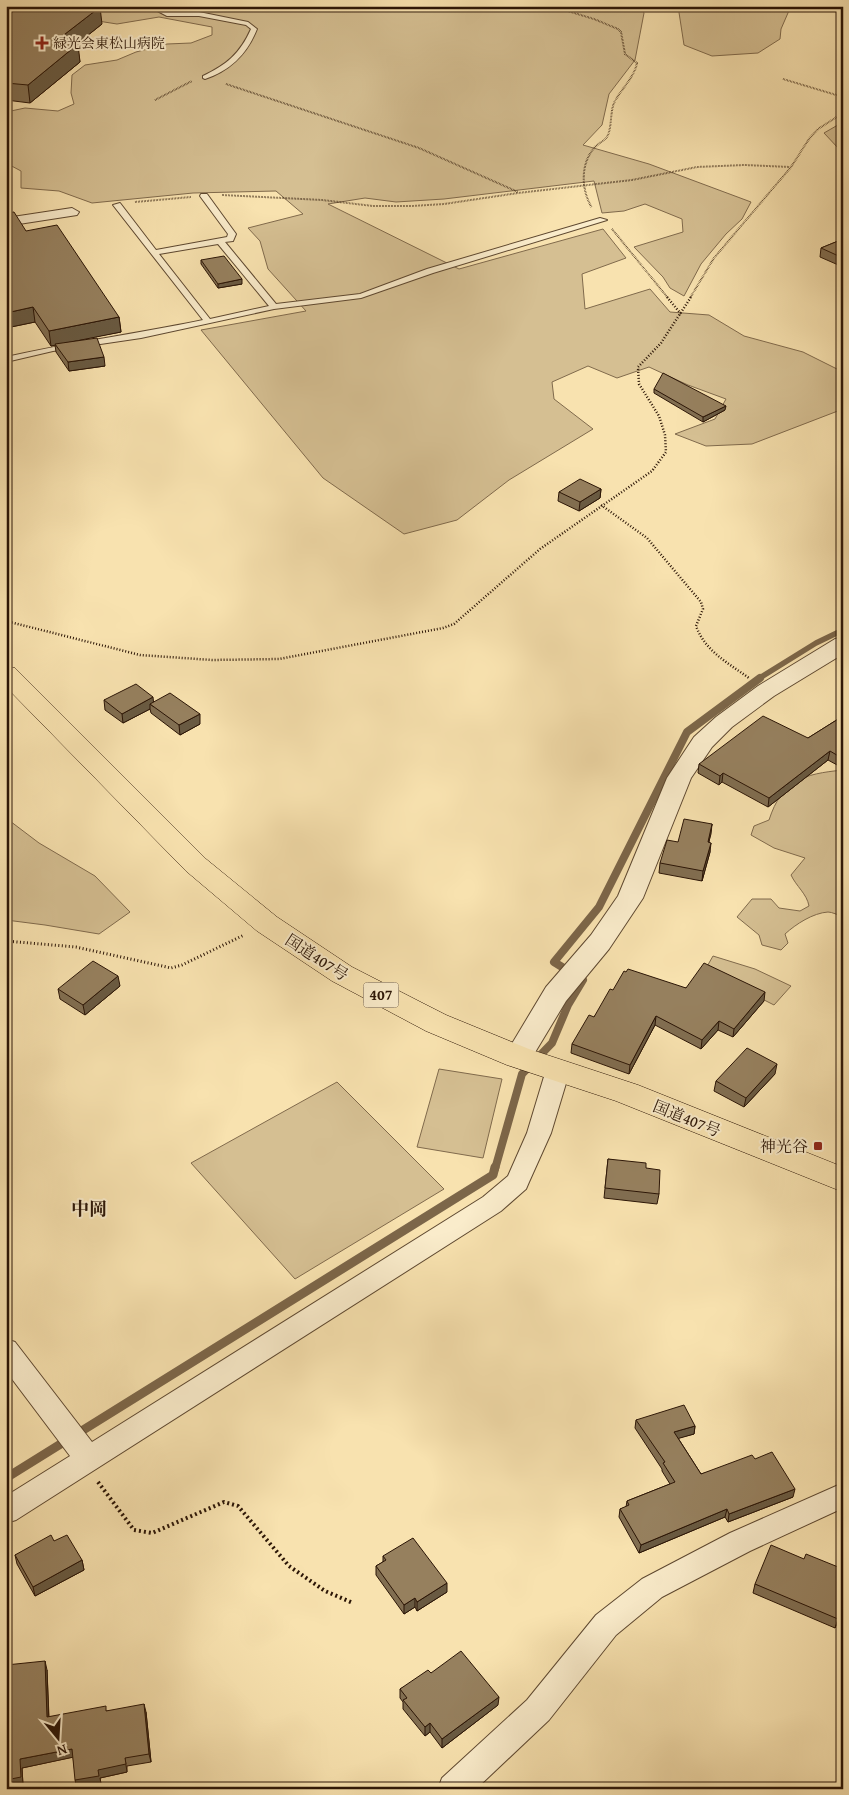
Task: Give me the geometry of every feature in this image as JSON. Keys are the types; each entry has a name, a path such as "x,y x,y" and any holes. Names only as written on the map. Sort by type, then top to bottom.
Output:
{"highway":[{"name":"国道407号","path":"6,673 196,865 268,924 360,984 436,1023 518,1057 626,1093 843,1180"}],"street":[{"path":"6,222 72,212"},
{"path":"518,1057 556,994 600,942 630,898 679,778 703,742 724,722 766,691 843,644"},
{"path":"6,1511 87,1462 492,1204 517,1182 539,1133 558,1070"},
{"path":"6,1350 87,1462"},
{"path":"454,1789 538,1710 606,1625 652,1588 740,1542 843,1495"}],"lane":[{"path":"151,6 167,14 199,14 248,24 254,30 234,63 205,77"},
{"path":"155,252 230,239 232,234 204,196"},
{"path":"117,205 207,320"},
{"path":"6,360 52,349 141,336 207,320 274,307 361,296 430,271 603,220"},
{"path":"221,242 274,307"}],"path":[{"path":"551,6 594,19 618,29 621,32 625,54 637,63 635,73 626,82 618,95 610,114 606,137 594,148 586,165 583,186 586,200 617,234 681,314"},
{"path":"155,100 197,78 205,77 419,148 518,193"},
{"path":"783,79 843,97"},
{"path":"6,621 140,655 212,660 279,660 443,628 454,624 540,549 652,471 666,452 665,435 659,416 639,384 638,367 661,342 681,314 714,258 791,167 818,128 843,114"},
{"path":"117,205 204,196 249,196 322,200 373,206 412,206 444,204 518,193 632,180 697,168 744,165 791,167"},
{"path":"602,505 647,538 675,566 702,602 703,609 696,626 702,640 713,651 766,691"},
{"path":"6,941 76,946 171,968 182,965 268,924"},
{"path":"87,1462 134,1530 152,1532 224,1502 238,1506 289,1566 325,1591 353,1603"}],"shaded area":[{"path":"19,6 641,6 644,13 635,60 609,94 602,125 583,145 649,164 751,202 742,219 726,234 701,264 684,296 670,288 663,277 634,247 683,232 682,219 645,204 624,211 602,213 594,181 444,199 396,202 365,198 328,204 459,269 603,229 626,258 582,274 585,309 650,289 670,312 709,315 744,336 803,352 843,372 843,409 752,444 706,446 675,434 715,419 726,399 688,385 649,367 617,378 588,366 552,382 554,399 593,429 509,480 457,520 404,534 323,478 201,330 306,311 268,269 260,241 248,228 303,214 276,191 193,193 92,203 59,191 21,188 21,171 6,163 6,112 25,108 58,111 74,104 71,93 72,75 85,65 117,60 136,52 167,44 191,43 212,35 212,27 159,17 117,24"},
{"path":"678,6 791,6 781,29 780,39 758,53 712,56 684,45"},
{"path":"843,122 843,160 839,149 824,133"},
{"path":"843,770 843,917 830,912 816,914 799,923 785,934 788,943 781,950 762,945 759,935 737,917 752,899 771,899 779,908 800,911 809,906 791,875 805,858 774,848 751,835 754,826 769,820 780,796 796,782 816,774"},
{"path":"6,818 39,843 95,876 130,912 99,934 6,920"},
{"path":"713,956 755,969 791,986 774,1005 705,970"},
{"path":"439,1069 502,1079 483,1158 417,1147"},
{"path":"337,1082 444,1189 295,1279 191,1163"}],"building":[{"path":"6,6 100,7 56,41 78,44 28,85 6,83"},
{"path":"14,212 26,231 57,225 119,317 49,331 33,307 6,313 6,213"},
{"path":"843,239 843,258 821,248"},
{"path":"224,256 242,279 218,284 201,260"},
{"path":"97,338 104,357 68,362 55,344"},
{"path":"663,373 726,406 703,417 654,389"},
{"path":"580,479 601,489 580,502 559,492"},
{"path":"136,684 153,697 122,714 104,700"},
{"path":"170,693 200,714 179,725 150,704"},
{"path":"763,716 808,738 843,716 843,755 840,757 830,751 769,798 723,773 720,776 699,764"},
{"path":"684,819 712,824 708,842 711,843 703,871 660,863 667,840 678,842"},
{"path":"93,961 118,976 83,1005 58,989"},
{"path":"704,963 765,992 734,1029 719,1021 702,1040 656,1016 630,1065 572,1044 589,1015 594,1017 610,989 613,990 624,971 626,972 628,969 686,988"},
{"path":"747,1048 777,1064 746,1098 716,1081"},
{"path":"608,1159 646,1163 646,1168 660,1170 659,1194 605,1188"},
{"path":"684,1405 695,1426 674,1432 701,1474 752,1455 755,1459 772,1452 795,1489 729,1514 727,1509 641,1545 620,1509 629,1505 627,1501 675,1482 663,1463 665,1462 636,1420"},
{"path":"51,1535 54,1541 67,1535 82,1560 33,1587 15,1555"},
{"path":"413,1538 447,1583 417,1602 415,1598 404,1605 376,1566 386,1560 383,1556"},
{"path":"771,1545 804,1559 806,1554 843,1569 843,1606 838,1619 755,1584"},
{"path":"461,1651 499,1697 442,1739 430,1723 425,1727 403,1700 407,1698 400,1689 428,1670 431,1673"},
{"path":"45,1661 47,1717 106,1706 106,1711 144,1704 149,1754 125,1758 126,1764 98,1770 99,1776 75,1780 72,1749 20,1759 21,1777 6,1780 6,1665"}],"waterway":[{"path":"758,679 816,643 843,630"},
{"path":"495,1169 522,1074 552,1043 568,1005 583,980 554,962 599,907 687,732 760,678"},
{"path":"6,1478 493,1175 495,1167"}],"place":[{"name":"緑光会東松山病院","path":"42,43"},
{"name":"神光谷","path":"818,1146"}],"district":[{"name":"中岡","path":"89,1209"}]}
